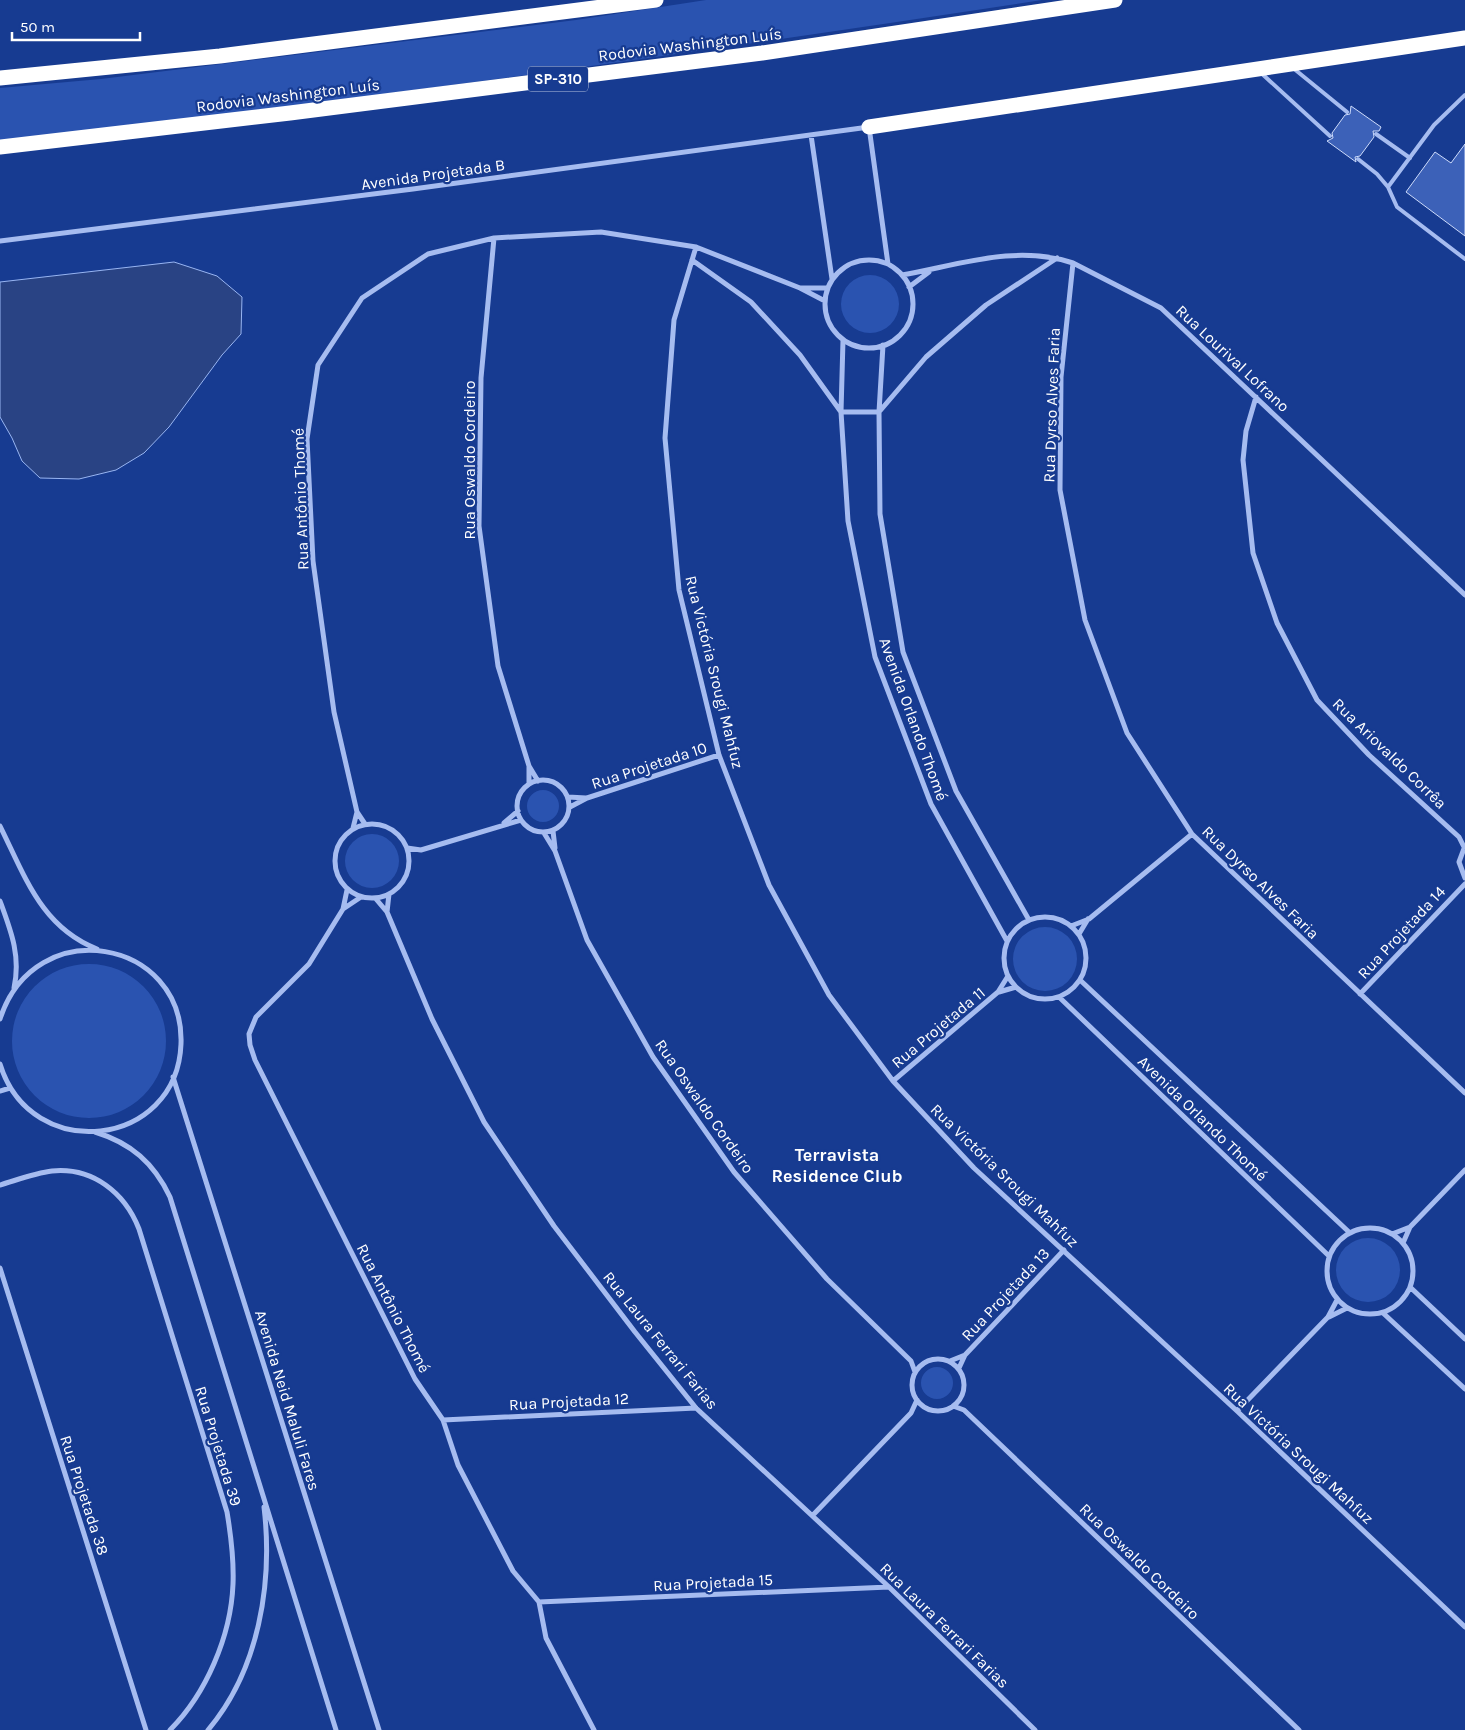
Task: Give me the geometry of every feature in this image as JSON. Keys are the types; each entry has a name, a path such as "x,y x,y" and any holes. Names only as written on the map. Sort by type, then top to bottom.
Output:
{"highway":[{"path":"0,78 220,56 574,9 656,0"},
{"name":"Rodovia Washington Luís","path":"0,147 290,113 762,53 1115,0"},
{"path":"869,127 1465,38"}],"street":[{"name":"Avenida Projetada B","path":"0,241 413,190 869,127"},
{"path":"869,127 888,264"},
{"path":"811,135 832,279"},
{"name":"Rua Antônio Thomé","path":"356,812 334,712 313,561 307,439 318,365 362,298 428,254 494,238 600,232 696,247 800,288 825,301"},
{"name":"Rua Oswaldo Cordeiro","path":"494,238 481,378 479,526 498,666 529,766 538,781"},
{"name":"Rua Victória Srougi Mahfuz","path":"696,247 674,320 665,438 678,590 719,755 770,885 829,994 893,1081 974,1168 1237,1411 1465,1627"},
{"name":"Rua Lourival Lofrano","path":"902,275 968,260 1012,254 1058,258 1073,263 1161,308 1465,595"},
{"path":"692,260 751,302 800,354 841,412 879,412 926,357 986,305 1058,258"},
{"path":"873,260 888,264 902,275 909,287 912,301 908,321 895,338 883,345 869,347 856,346 844,340 830,322 825,301 827,288 832,279 843,268 858,261 873,260"},
{"name":"Rua Dyrso Alves Faria","path":"1073,263 1061,377 1060,490 1085,620 1127,734 1192,834 1465,1093"},
{"name":"Rua Lourival Lofrano","path":"909,287 930,270"},
{"name":"Rua Antônio Thomé","path":"800,288 827,288"},
{"name":"Avenida Orlando Thomé","path":"844,340 841,412 848,521 875,657 931,804 1007,941"},
{"name":"Avenida Orlando Thomé","path":"883,345 879,412 880,514 903,652 956,792 1029,920"},
{"name":"Rua Ariovaldo Corrêa","path":"1256,396 1246,431 1244,469 1253,553 1277,623 1317,700 1368,755 1462,838 1464,846"},
{"name":"Rua Projetada 10","path":"570,807 587,798 719,755"},
{"name":"Rua Oswaldo Cordeiro","path":"529,766 529,784"},
{"path":"538,781 556,783 568,797 570,807 565,821 553,831 544,833 527,827 521,820 518,811 519,796 529,784 538,781"},
{"name":"Rua Projetada 10","path":"568,797 587,798"},
{"path":"504,823 518,811"},
{"path":"356,812 366,824"},
{"path":"353,828 356,812"},
{"path":"409,856 421,850 504,823 521,820"},
{"path":"366,824 386,826 399,836 407,848 409,856 407,874 397,889 376,899 361,897 347,890 340,882 334,862 339,843 353,828 366,824"},
{"path":"0,826 43,909 69,934 102,950 119,954 141,966 160,982 169,996 180,1028 181,1044 173,1077 165,1092 142,1115 128,1124 95,1132"},
{"name":"Rua Oswaldo Cordeiro","path":"553,831 555,851"},
{"name":"Rua Oswaldo Cordeiro","path":"544,833 555,851 587,940 659,1065 734,1172 827,1279 911,1361 916,1372"},
{"path":"1079,934 1089,919 1192,834"},
{"path":"1464,846 1459,862 1465,877"},
{"path":"407,848 421,850"},
{"name":"Rua Projetada 14","path":"1360,994 1462,886 1465,877"},
{"name":"Rua Antônio Thomé","path":"347,890 343,908 309,964 256,1017 249,1034 250,1045 255,1060 415,1380 443,1420 458,1465 513,1571 538,1602 546,1638 594,1730"},
{"path":"387,912 389,894"},
{"name":"Rua Antônio Thomé","path":"343,908 361,897"},
{"path":"376,899 387,912"},
{"path":"0,901 16,946 17,975 14,989 0,1019"},
{"name":"Rua Laura Ferrari Farias","path":"387,912 432,1019 484,1122 554,1226 696,1408 889,1587 1035,1730"},
{"path":"1051,917 1071,926 1079,934 1086,957 1085,969 1080,980 1071,990 1059,997 1036,998 1016,987 1008,976 1004,953 1007,941 1016,929 1029,920 1051,917"},
{"path":"1071,926 1089,919"},
{"path":"14,989 38,965 52,957 69,952 102,950"},
{"name":"Rua Projetada 11","path":"893,1081 998,992 1008,976"},
{"name":"Avenida Orlando Thomé","path":"1080,980 1350,1233"},
{"name":"Rua Projetada 11","path":"998,992 1016,987"},
{"name":"Avenida Orlando Thomé","path":"1059,997 1329,1256"},
{"path":"0,1064 10,1088 25,1108 46,1122 62,1128 95,1132 112,1137 134,1150 153,1167 163,1181 170,1197 336,1730"},
{"name":"Avenida Neid Maluli Fares","path":"173,1077 379,1730"},
{"path":"0,1092 10,1088"},
{"path":"1403,1243 1410,1227 1465,1170"},
{"name":"Rua Projetada 39","path":"0,1185 54,1171 68,1171 94,1178 117,1194 134,1216 139,1229 227,1512 233,1549 233,1586 227,1624 216,1659 199,1693 170,1730"},
{"path":"1392,1234 1410,1227"},
{"path":"1371,1228 1392,1234 1410,1252 1413,1264 1410,1287 1399,1303 1383,1312 1371,1315 1347,1308 1337,1300 1327,1279 1329,1256 1337,1243 1350,1233 1371,1228"},
{"name":"Rua Projetada 13","path":"959,1368 964,1355 1064,1250"},
{"name":"Rua Projetada 38","path":"0,1268 146,1730"},
{"path":"1410,1287 1465,1339"},
{"path":"1237,1411 1328,1317 1337,1300"},
{"path":"1328,1317 1347,1308"},
{"path":"1383,1312 1465,1389"},
{"name":"Rua Projetada 13","path":"950,1361 964,1355"},
{"path":"936,1359 950,1361 959,1368 965,1384 960,1399 953,1406 939,1411 925,1407 917,1400 912,1386 916,1372 922,1364 936,1359"},
{"name":"Rua Oswaldo Cordeiro","path":"911,1361 922,1364"},
{"name":"Rua Oswaldo Cordeiro","path":"960,1399 964,1410"},
{"path":"812,1515 910,1413 917,1400"},
{"name":"Rua Oswaldo Cordeiro","path":"953,1406 964,1410 1299,1730"},
{"path":"910,1413 925,1407"},
{"name":"Rua Projetada 12","path":"443,1420 696,1408"},
{"path":"208,1730 238,1683 256,1638 266,1590 267,1571 268,1542 262,1494"},
{"name":"Rua Projetada 15","path":"538,1602 889,1587"}],"lane":[{"path":"1289,64 1347,112"},
{"path":"1257,69 1330,136"},
{"path":"1388,187 1434,124 1465,95"},
{"path":"1376,134 1410,158"},
{"path":"1358,159 1377,174 1388,187 1397,207 1465,259"}],"shaded area":[{"path":"706,0 1042,0 522,76 261,110 0,140 0,88 101,79 576,20"},
{"path":"174,262 217,276 242,297 241,334 222,355 169,427 144,453 116,470 79,479 40,478 22,461 0,417 0,282"},
{"path":"864,275 876,275 891,283 899,298 899,310 891,325 876,333 864,333 849,325 841,310 841,298 849,283"},
{"path":"543,790 549,791 554,795 558,800 558,812 554,817 549,821 543,822 537,821 532,817 528,812 527,806 528,800 532,795 537,791"},
{"path":"367,834 377,834 387,838 395,846 399,861 395,876 387,884 377,888 367,888 357,884 349,876 345,866 345,856 349,846 357,838"},
{"path":"1039,927 1051,927 1068,936 1075,947 1077,959 1075,971 1068,982 1051,991 1039,991 1027,986 1018,977 1013,965 1013,953 1018,941 1027,932"},
{"path":"89,964 104,965 119,970 144,986 160,1011 165,1026 165,1056 160,1071 144,1096 119,1112 104,1117 89,1118 74,1117 59,1112 34,1096 18,1071 13,1056 12,1041 13,1026 18,1011 34,986 59,970 74,965"},
{"path":"1368,1238 1386,1244 1394,1252 1400,1270 1394,1288 1386,1296 1368,1302 1350,1296 1342,1288 1336,1270 1342,1252 1350,1244"},
{"path":"937,1367 943,1368 948,1372 952,1377 952,1389 948,1394 943,1398 937,1399 931,1398 926,1394 922,1389 921,1383 922,1377 926,1372 931,1368"}],"building":[{"path":"1351,106 1381,127 1379,131 1373,131 1374,137 1360,156 1355,157 1356,162 1327,141 1333,138 1332,133 1345,115 1350,114"},
{"path":"1465,144 1465,236 1406,192 1435,152 1451,163"}],"district":[{"name":"Terravista Residence Club","path":"837,1165"}]}
